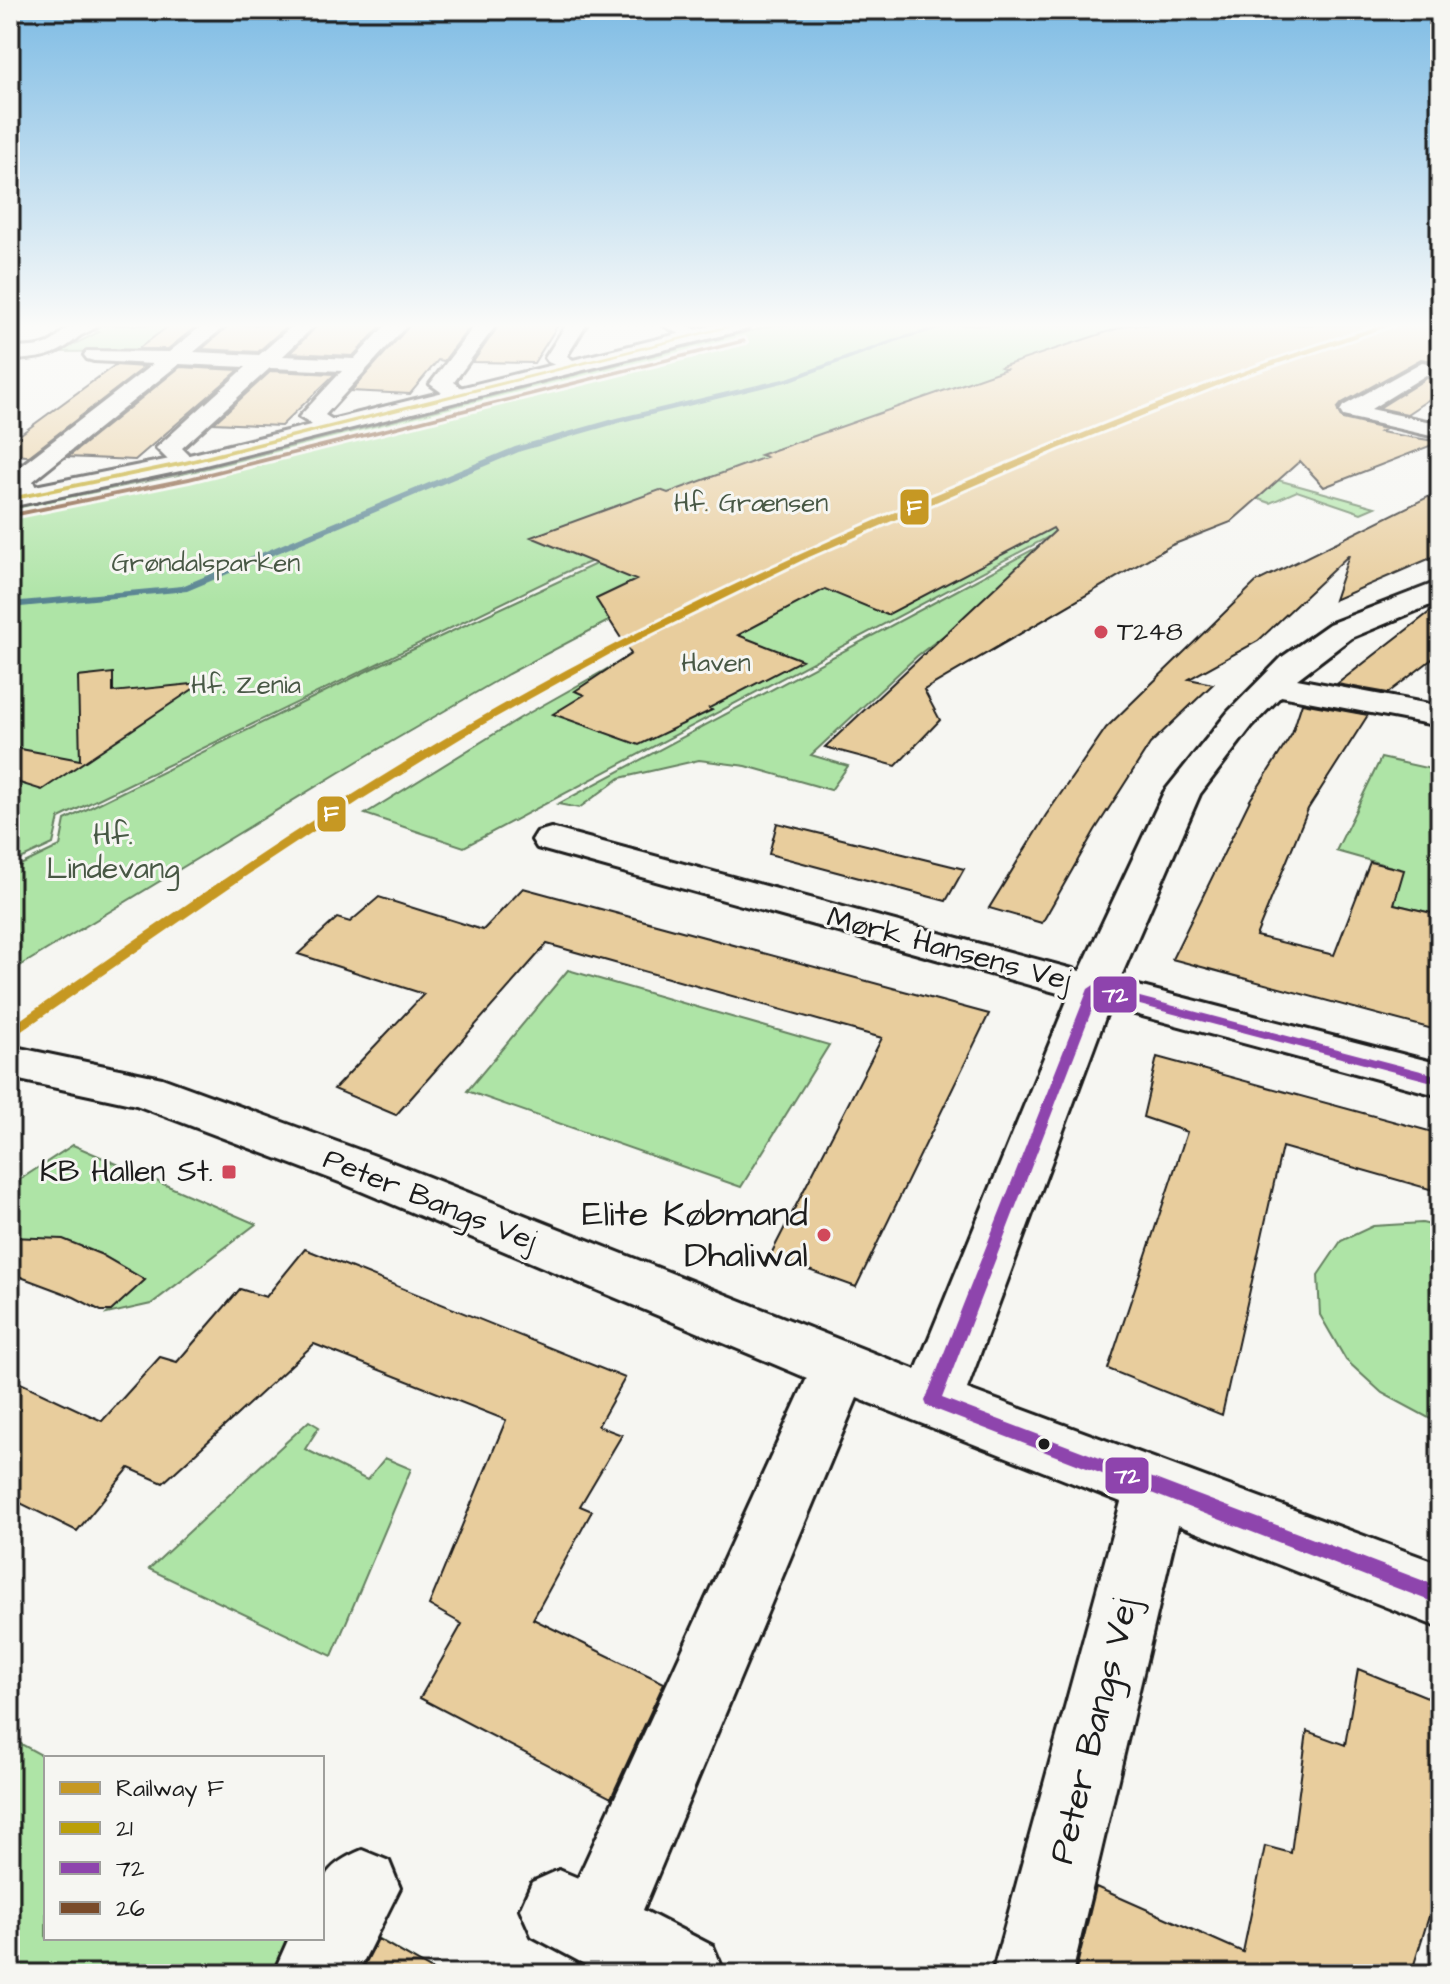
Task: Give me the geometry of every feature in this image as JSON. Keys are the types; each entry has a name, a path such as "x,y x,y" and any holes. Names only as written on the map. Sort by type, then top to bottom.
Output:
{"street":[{"path":"98,418 19,479 19,497 185,463 370,418"},
{"path":"185,463 168,448 202,418"},
{"path":"312,418 332,427"},
{"path":"1380,418 1440,431"},
{"path":"933,1401 1094,989 1182,792 1272,684 1293,664 1340,631 1440,590"},
{"path":"1272,684 1440,716"},
{"name":"Mørk Hansens Vej","path":"551,840 1440,1080"},
{"name":"Peter Bangs Vej","path":"16,1063 145,1090 360,1170 841,1367 1440,1596"},
{"path":"685,1974 578,1918 841,1367"},
{"name":"Peter Bangs Vej","path":"1032,1974 1156,1488"},
{"path":"313,1974 362,1888"}],"green space":[{"path":"407,418 1103,418 631,609 508,674 358,761 10,972 10,870 60,846 65,820 371,669 675,527 566,572 59,818 53,844 10,864 10,508 163,479"},
{"name":"Haven","path":"1150,418 1282,418 1214,449 464,847 365,814 520,718 632,655"},
{"path":"1202,459 1375,507 1361,513 1297,491 1270,503 1221,486 979,608 917,656 811,755 848,766 831,790 746,766 699,760 620,778 579,808 558,804"},
{"path":"1381,758 1440,771 1440,915 1394,904 1403,870 1336,851"},
{"path":"568,970 829,1045 741,1187 467,1091"},
{"path":"73,1145 256,1224 151,1304 107,1314 145,1280 100,1254 10,1237 10,1186"},
{"path":"1422,1223 1440,1227 1440,1424 1382,1393 1346,1360 1320,1315 1318,1275 1341,1241 1373,1226"},
{"path":"309,1421 319,1427 305,1449 367,1480 385,1458 411,1469 332,1656 149,1569"},
{"path":"10,1738 44,1756 44,1940 324,1940 324,1937 351,1923 439,1974 10,1974"}],"building":[{"path":"43,418 79,418 29,456 10,455 10,442"},
{"path":"117,418 184,418 135,460 68,457"},
{"path":"220,418 290,418 281,426 214,423"},
{"path":"867,418 1341,418 1385,429 1380,432 1440,442 1324,487 1300,461 1231,522 1172,545 924,690 940,720 896,766 825,747 1055,531 1053,528 887,615 825,589 738,635 802,660 709,708 712,710 639,745 553,714 584,695 575,691 631,654 596,599 636,580 531,537 660,490 668,493 766,457 760,455"},
{"path":"1440,491 1440,554 1334,600 1349,555 1258,641 1189,679 1213,684 1150,744 1095,830 1042,923 989,908 1046,815 1106,728 1256,582"},
{"path":"1440,604 1440,653 1388,693 1337,684"},
{"path":"113,673 113,692 202,683 42,790 10,780 10,747 80,760 78,677"},
{"path":"1302,703 1368,715 1308,809 1256,936 1334,955 1370,862 1404,870 1394,904 1440,915 1440,1031 1172,959 1250,800 1292,734"},
{"path":"777,823 964,869 946,901 769,854"},
{"path":"523,888 989,1014 856,1287 770,1256 882,1038 547,944 396,1115 334,1089 424,994 298,954 337,918 350,922 379,897 483,930"},
{"path":"1157,1057 1440,1134 1440,1192 1282,1147 1222,1415 1108,1369 1187,1132 1143,1117"},
{"path":"10,1237 63,1239 100,1254 145,1280 111,1311 101,1311 74,1297 10,1273"},
{"path":"305,1249 625,1378 598,1426 622,1435 580,1506 592,1511 533,1619 664,1683 611,1798 420,1698 462,1624 429,1605 506,1420 314,1344 163,1483 129,1468 77,1531 10,1498 10,1378 102,1421 160,1357 177,1362 240,1289 266,1297"},
{"path":"1358,1669 1440,1702 1440,1881 1411,1974 1075,1974 1096,1887 1243,1952 1265,1846 1291,1853 1307,1731 1345,1745"},
{"path":"378,1939 439,1974 360,1974"}],"waterway":[{"path":"10,605 184,589 518,449 630,418"}],"rail line":[{"name":"F","path":"10,1034 359,796 544,686 608,651 806,555 940,495 1128,418"}],"transit line":[{"name":"21","path":"10,499 185,463 367,418"},
{"name":"26","path":"13,515 189,479 436,418"},
{"name":"72","path":"1440,1080 1094,989 933,1401 1440,1596"}],"place":[{"name":"T248","path":"1101,632"},
{"name":"KB Hallen St.","path":"229,1172"},
{"name":"Elite Købmand Dhaliwal","path":"824,1235"}],"park label":[{"name":"Hf. Grænsen","path":"751,503"},
{"name":"Grøndalsparken","path":"206,563"},
{"name":"Hf. Zenia","path":"246,685"},
{"name":"Hf. Lindevang","path":"113,852"}]}
